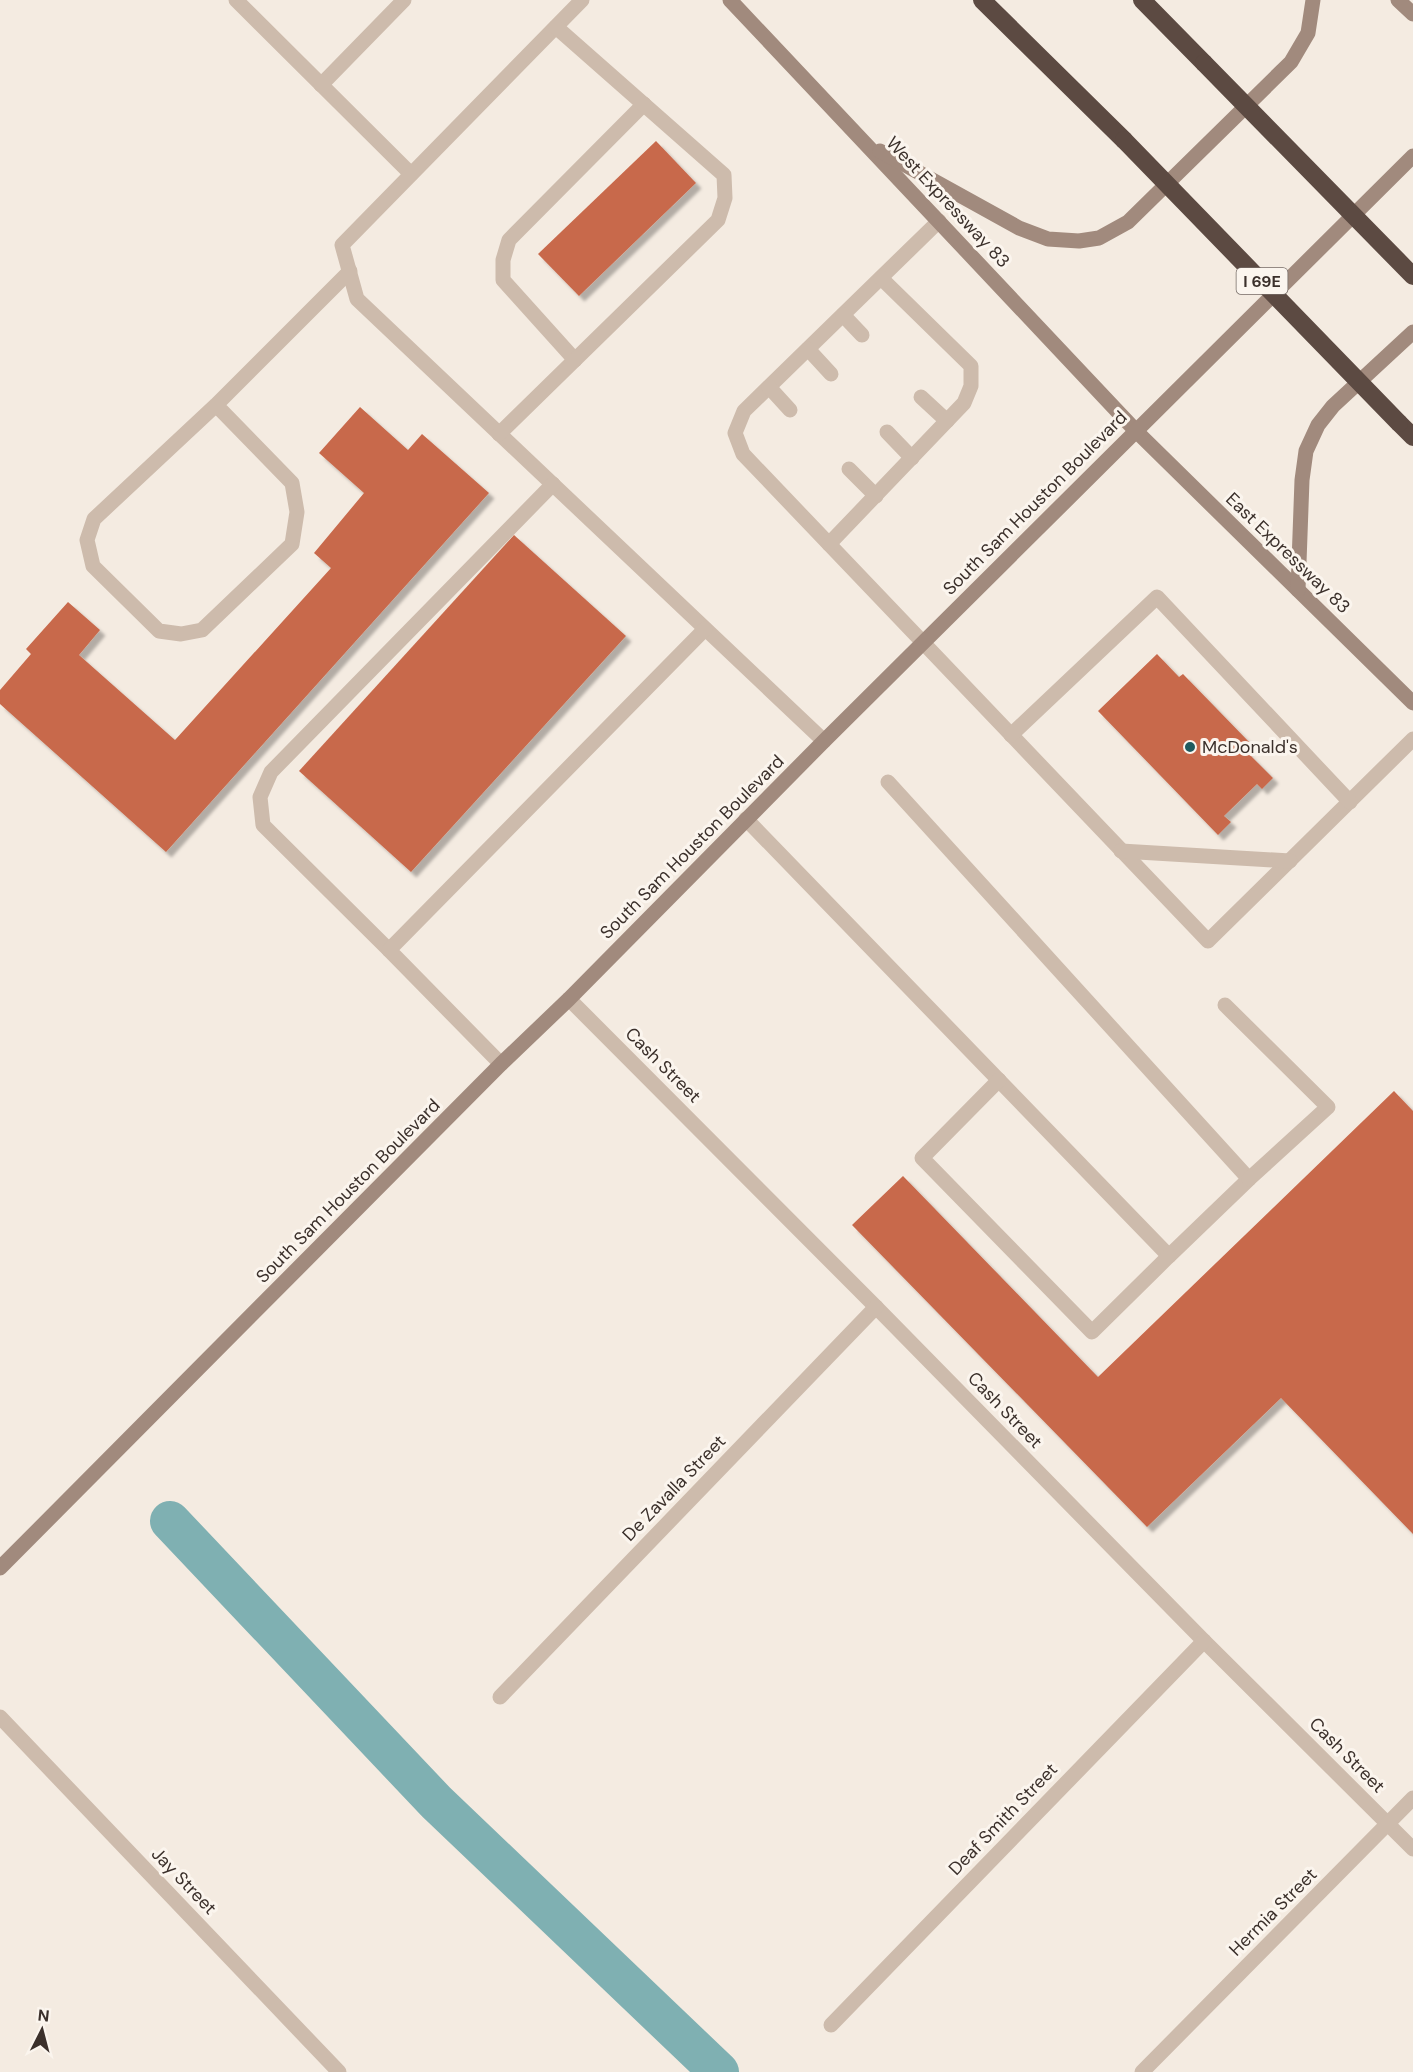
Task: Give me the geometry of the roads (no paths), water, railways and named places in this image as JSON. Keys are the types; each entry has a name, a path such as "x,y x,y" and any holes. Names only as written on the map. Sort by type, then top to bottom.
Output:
{"highway":[{"name":"I 69E","path":"982,0 1124,140 1413,437"},
{"path":"1142,0 1413,276"}],"main road":[{"name":"West Expressway 83","path":"730,0 1136,431"},
{"path":"867,144 1019,228 1048,239 1079,241 1099,237 1128,222 1291,62 1308,33 1313,0"},
{"path":"1398,0 1413,14"},
{"name":"South Sam Houston Boulevard","path":"0,1568 824,741 1413,156"},
{"path":"1298,590 1302,480 1306,451 1318,425 1333,406 1413,332"},
{"name":"East Expressway 83","path":"1136,431 1413,703"}],"street":[{"path":"236,0 411,174"},
{"path":"321,85 404,0"},
{"path":"576,2 556,27 342,245 357,298 824,741"},
{"path":"499,434 718,220 725,198 724,175 556,27"},
{"path":"575,360 503,280 503,260 509,240 644,104"},
{"path":"939,221 744,411 735,433 744,454 1208,941 1413,740"},
{"path":"216,405 292,483 297,512 292,544 202,630 181,634 159,631 93,566 87,540 94,519 216,405 350,271"},
{"path":"829,544 964,403 971,386 971,366 880,278"},
{"path":"843,315 862,335"},
{"path":"808,349 831,374"},
{"path":"769,387 790,410"},
{"path":"921,397 946,421"},
{"path":"887,432 912,458"},
{"path":"849,469 876,496"},
{"path":"501,1064 263,825 260,797 271,772 553,484"},
{"path":"1011,735 1157,597 1350,802"},
{"path":"388,950 705,629"},
{"path":"888,782 1249,1179"},
{"path":"746,819 1169,1256"},
{"path":"1121,851 1290,861"},
{"name":"Cash Street","path":"569,999 1413,1849"},
{"path":"999,1080 922,1158 1092,1332 1249,1179 1328,1107 1225,1005"},
{"name":"De Zavalla Street","path":"500,1697 876,1307"},
{"name":"Deaf Smith Street","path":"831,2025 1204,1641"},
{"name":"Jay Street","path":"0,1717 339,2072"},
{"name":"Hermia Street","path":"1142,2072 1413,1798"}],"waterway":[{"path":"170,1521 436,1802 719,2072"}],"place":[{"name":"McDonald's","path":"1190,747"}]}
